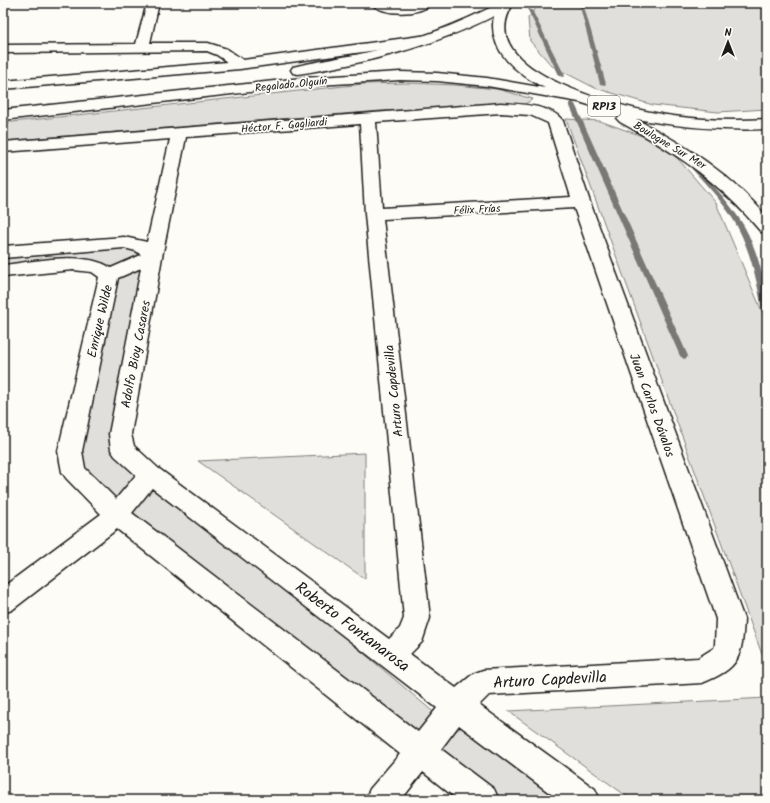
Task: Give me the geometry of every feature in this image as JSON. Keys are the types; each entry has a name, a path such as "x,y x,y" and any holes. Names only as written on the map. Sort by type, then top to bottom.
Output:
{"street":[{"path":"142,48 153,3"},
{"path":"377,3 401,10 419,8 426,3"},
{"name":"Regalado Olguín","path":"3,102 258,76 354,59 428,39 469,23 507,4"},
{"name":"RP13","path":"507,4 499,27 501,41 507,52 528,72 578,98 650,117 732,125 767,124"},
{"path":"3,85 240,65 428,39"},
{"path":"3,49 157,48 181,46 212,48 222,52 240,65"},
{"path":"157,48 202,53 214,59 219,66"},
{"name":"Regalado Olguín","path":"3,115 302,82 393,76 437,77 487,82 578,98"},
{"name":"Boulogne Sur Mer","path":"600,105 668,142 706,167 739,196 767,228"},
{"name":"Héctor F. Gagliardi","path":"3,147 501,108 518,108 547,115 555,122 558,128"},
{"name":"Arturo Capdevilla","path":"368,118 374,214 417,618 412,634 391,655"},
{"name":"Juan Carlos Dávalos","path":"558,128 580,202 730,619 729,645 725,656 702,670"},
{"name":"Adolfo Bioy Casares","path":"123,450 120,434 153,257 179,134"},
{"name":"Félix Frías","path":"374,214 580,202"},
{"path":"3,252 124,242 143,247 153,257 109,275"},
{"name":"Enrique Wilde","path":"3,271 73,264 97,267 109,275 70,451 74,472 118,515"},
{"name":"Roberto Fontanarosa","path":"123,450 150,474 391,655 456,706 584,800"},
{"path":"3,602 118,515 150,474"},
{"path":"118,515 483,800"},
{"name":"Arturo Capdevilla","path":"381,800 421,752 456,706 483,683 702,670"}],"shaded area":[{"path":"540,3 767,3 767,109 718,112 653,105 595,88 552,66 530,41 528,18"},
{"path":"408,83 497,89 533,99 525,104 380,111 3,141 3,123 363,84"},
{"path":"566,119 600,121 659,142 679,160 716,203 767,323 767,668"},
{"path":"124,242 143,247 153,257 120,434 123,450 444,721 422,752 462,727 566,800 483,800 117,515 74,472 70,451 109,275 97,267 73,264 3,271 3,252"},
{"path":"365,453 365,579 198,461"},
{"path":"767,698 767,800 632,800 508,711"}],"waterway":[{"path":"581,3 603,84"},
{"path":"530,10 562,76"},
{"path":"572,104 684,356"},
{"path":"695,169 725,204 736,219 746,237 754,259 767,316"}]}
